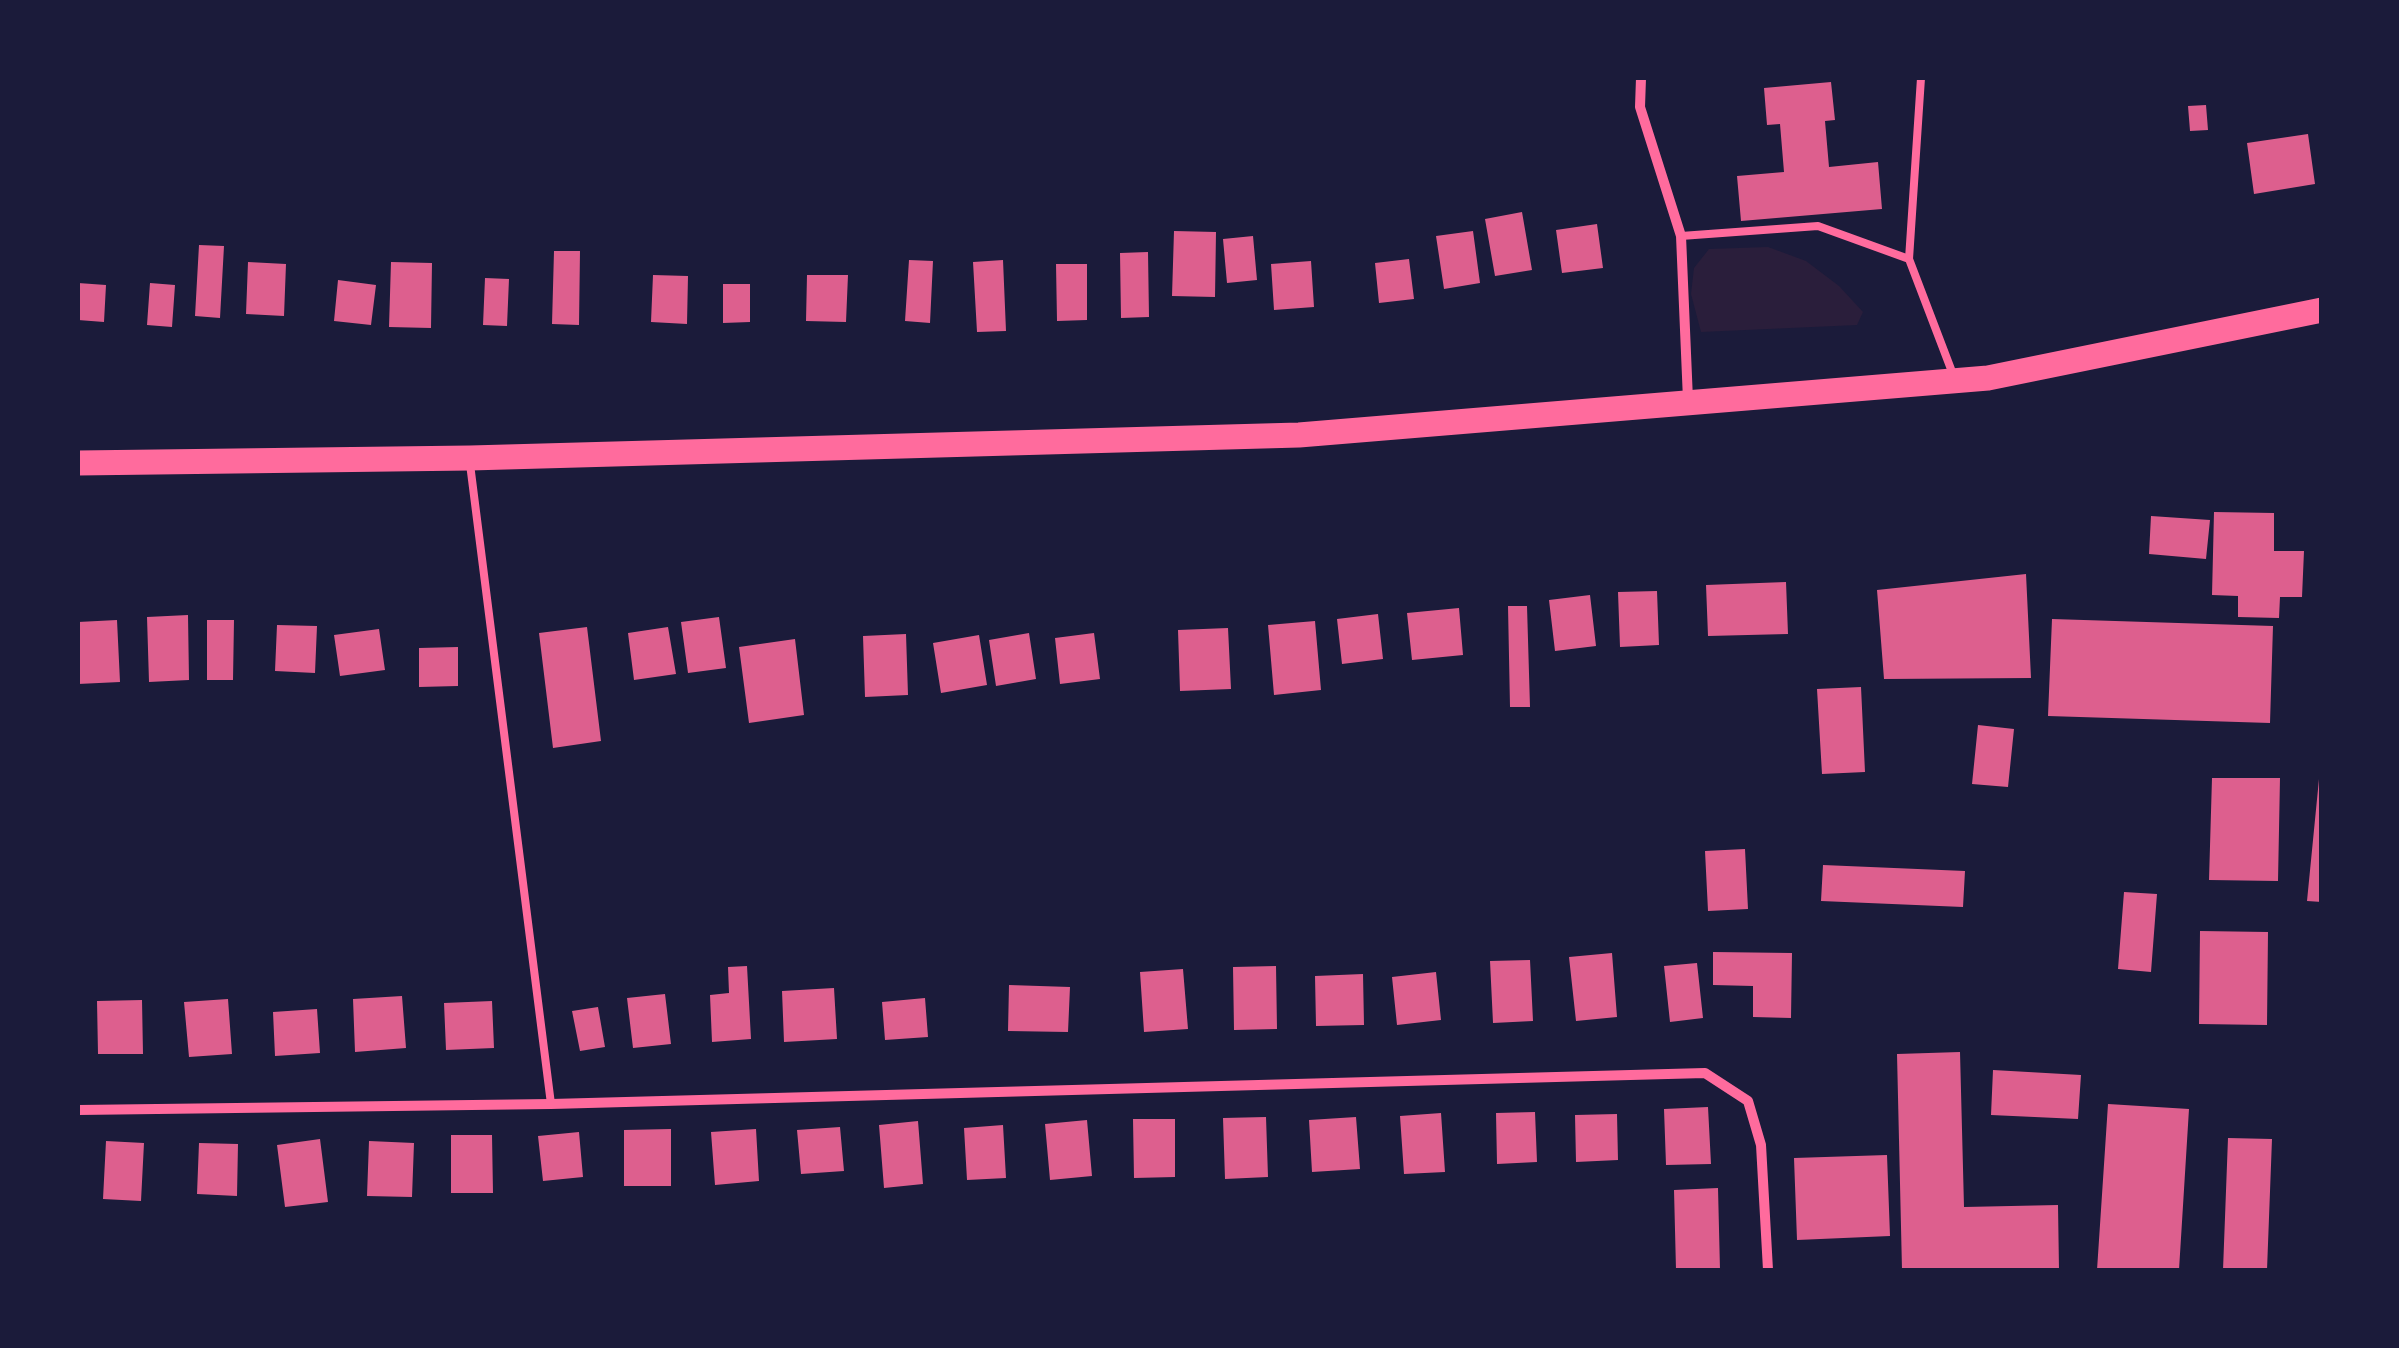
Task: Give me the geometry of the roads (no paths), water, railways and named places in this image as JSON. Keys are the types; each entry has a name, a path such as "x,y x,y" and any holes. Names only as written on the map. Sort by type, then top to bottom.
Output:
{"main road":[{"path":"78,463 470,458 1300,434 1988,378 2322,310"}],"street":[{"path":"1641,78 1640,107 1682,236 1689,405"},
{"path":"78,1110 552,1104 1704,1073 1748,1101 1760,1145 1768,1270"}],"lane":[{"path":"1921,78 1909,259 1955,381"},
{"path":"1682,236 1818,226 1909,259"},
{"path":"470,458 552,1104"}]}
